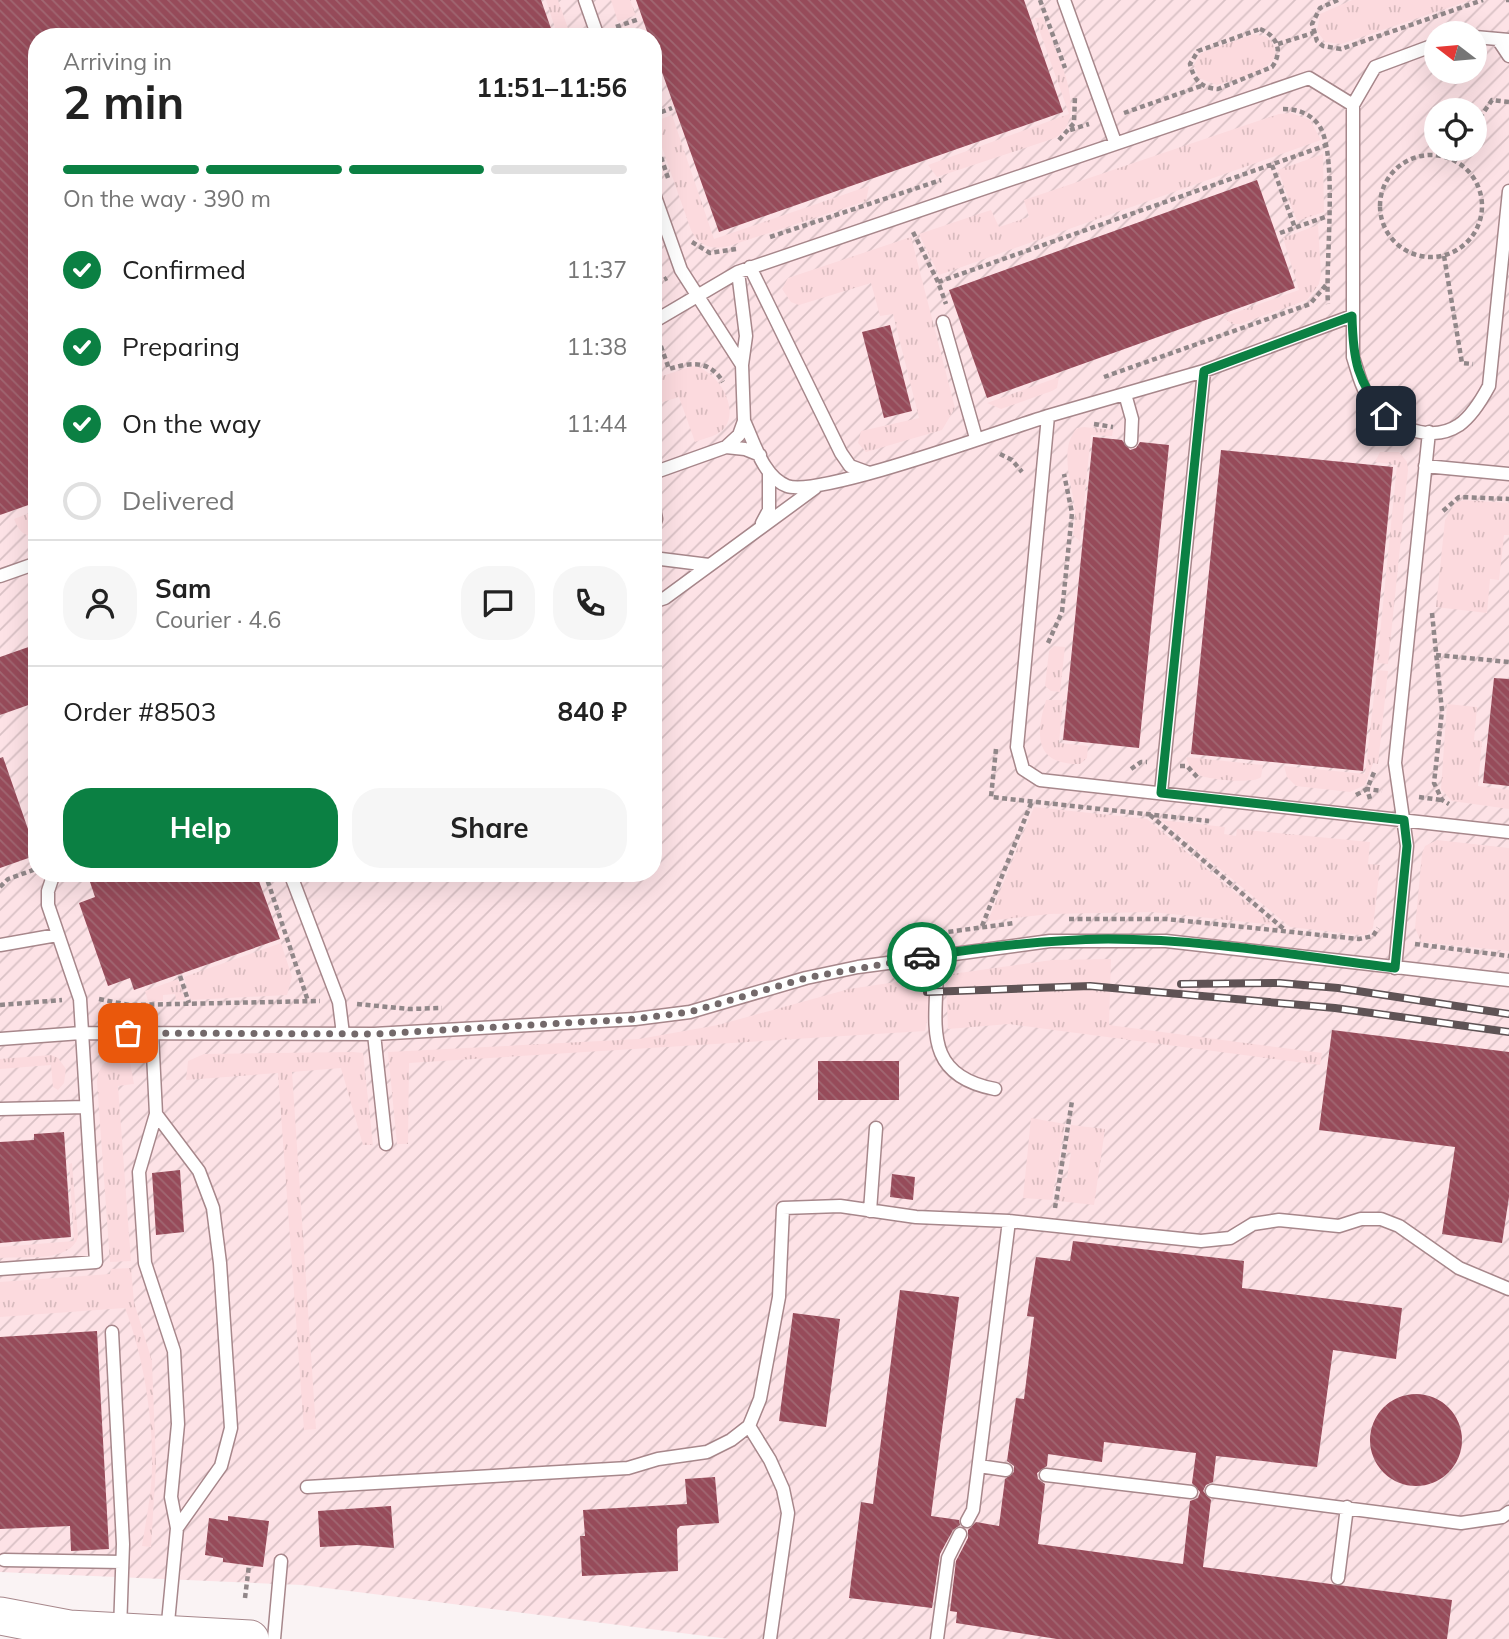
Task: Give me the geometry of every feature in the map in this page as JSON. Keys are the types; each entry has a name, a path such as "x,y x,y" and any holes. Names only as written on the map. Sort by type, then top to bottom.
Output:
{"main road":[{"path":"0,1616 54,1634 120,1631 250,1639"}],"lane":[{"path":"585,0 595,28"},
{"path":"1064,0 1115,142"},
{"path":"1504,41 1509,56"},
{"path":"1424,48 1376,67 1353,105 1353,357 1366,393 1386,416 1407,429 1437,433 1459,425 1480,402 1489,386 1509,191"},
{"path":"662,316 744,270 1309,78 1353,105"},
{"path":"662,216 681,270 742,365"},
{"path":"662,470 726,447 739,435 744,421 744,270"},
{"path":"744,270 841,453 850,466 869,473"},
{"path":"769,473 789,487 815,487 869,473 1048,416 1204,371 1352,316"},
{"path":"943,322 976,438"},
{"path":"1156,793 1164,764 1204,371"},
{"path":"1125,394 1132,419 1131,435"},
{"path":"1048,416 1017,747 1023,769 1040,780 1509,832"},
{"path":"744,421 769,473 769,510 760,527"},
{"path":"1395,968 1407,846 1395,763 1429,432"},
{"path":"726,447 745,449 761,455"},
{"path":"1425,466 1509,474"},
{"path":"662,598 815,487"},
{"path":"662,559 709,565"},
{"path":"0,576 28,566"},
{"path":"0,1269 96,1262 80,999 48,905 51,882"},
{"path":"293,882 339,1002 343,1034"},
{"path":"0,945 57,935"},
{"path":"0,1039 81,1033 374,1034 635,1019 690,1012 806,978 937,954 1050,941 1166,941 1509,981"},
{"path":"937,954 936,1030 942,1060 959,1078 995,1089"},
{"path":"152,1033 156,1114 139,1172 145,1263 174,1351 178,1424 172,1497 177,1528 167,1633"},
{"path":"374,1034 386,1144"},
{"path":"0,1109 86,1107"},
{"path":"156,1114 199,1171 212,1208 220,1263 231,1428 222,1466 177,1528"},
{"path":"870,1211 876,1128"},
{"path":"307,1487 628,1468 658,1459 707,1452 731,1440 749,1426 760,1399 779,1297 783,1208 840,1206 916,1217 1009,1221 1201,1241 1230,1238 1253,1224 1279,1220 1339,1226 1361,1219 1381,1219 1399,1226 1459,1268 1509,1289"},
{"path":"967,1521 974,1510 1009,1221"},
{"path":"112,1332 122,1562 120,1631"},
{"path":"749,1426 770,1460 783,1489 788,1513 770,1639"},
{"path":"979,1466 1006,1470"},
{"path":"1046,1475 1191,1492"},
{"path":"1212,1491 1461,1523 1502,1517 1509,1512"},
{"path":"1338,1578 1347,1507"},
{"path":"937,1639 948,1558 960,1534"},
{"path":"4,1560 122,1562"},
{"path":"274,1639 281,1561"}],"path":[{"path":"1040,0 1068,76"},
{"path":"1338,0 1314,15 1313,33 1323,46 1341,48 1483,0"},
{"path":"616,27 639,19"},
{"path":"1260,29 1269,33 1278,44 1276,62 1266,72 1217,89 1202,85 1192,74 1190,64 1198,51 1260,29"},
{"path":"1278,44 1313,33"},
{"path":"1070,130 1202,85"},
{"path":"1048,145 1064,137 1070,130 1077,113 1072,89"},
{"path":"1487,107 1492,100 1509,102"},
{"path":"662,112 672,108"},
{"path":"1279,110 1290,109 1313,117 1327,145 1330,242 1326,284 1329,325"},
{"path":"938,282 1327,145"},
{"path":"1424,156 1402,163 1392,172 1380,196 1382,226 1390,238 1414,255 1444,256 1470,240 1482,211 1481,196 1476,181 1454,161"},
{"path":"662,159 670,183"},
{"path":"1272,164 1295,228"},
{"path":"757,242 949,177"},
{"path":"900,193 912,232 938,282 947,308"},
{"path":"1280,233 1328,216"},
{"path":"900,236 925,228"},
{"path":"687,232 692,242 710,253 744,247"},
{"path":"1444,256 1462,363 1492,366"},
{"path":"1091,382 1310,304 1326,284"},
{"path":"662,348 669,369 683,365 705,365 722,380 727,393"},
{"path":"1083,422 1131,435"},
{"path":"992,453 1002,454 1012,460 1020,468 1024,480"},
{"path":"1046,646 1062,612 1071,526 1072,513 1064,475 1065,463"},
{"path":"1420,525 1439,527 1443,508 1459,497 1509,499"},
{"path":"1432,608 1442,711 1434,783 1442,800 1451,806"},
{"path":"1436,655 1509,663"},
{"path":"996,742 991,797 1219,822"},
{"path":"1127,771 1141,762 1187,766 1201,779"},
{"path":"1351,795 1367,789 1376,767"},
{"path":"982,927 1040,780"},
{"path":"1150,815 1156,793"},
{"path":"1150,815 1287,931"},
{"path":"0,887 8,879 28,873"},
{"path":"268,882 308,1001"},
{"path":"1373,936 1378,930 1380,916"},
{"path":"1062,919 1167,919 1359,939 1373,936 1398,939 1424,947 1509,956"},
{"path":"933,934 1023,923"},
{"path":"1284,954 1287,931"},
{"path":"180,976 189,1003"},
{"path":"0,1005 80,999 113,1000 129,1004 308,1001 409,1009 449,1008"},
{"path":"1052,1226 1072,1101"},
{"path":"245,1598 249,1565"}],"shaded area":[{"path":"0,0 1509,0 1509,1639 729,1639 302,1585 0,1572"}],"green space":[{"path":"546,0 558,0 568,28 555,28"},
{"path":"611,0 630,0 636,15 618,22"},
{"path":"1352,0 1471,0 1341,44 1325,42 1317,31 1320,14"},
{"path":"1043,17 1067,81 1070,114 1066,128 1055,138 937,177 928,165 1069,114 1035,18"},
{"path":"1254,34 1267,37 1274,47 1274,56 1269,64 1249,75 1217,85 1199,78 1194,65 1201,53"},
{"path":"1291,113 1310,120 1321,140 939,275 919,234 991,210 999,227 1029,217 1024,200 1279,114"},
{"path":"672,115 714,239 869,186 866,201 729,246 717,248 702,244 691,230 662,148 662,119"},
{"path":"1323,154 1324,212 1297,221 1278,170"},
{"path":"1318,225 1321,274 1319,284 1307,300 1240,324 1232,324 1223,317 1299,290 1283,238"},
{"path":"911,237 955,408 942,430 866,452 858,443 861,431 919,418 893,314 880,316 871,283 799,305 791,302 782,289 788,278"},
{"path":"693,366 710,374 728,400 729,419 725,427 716,435 695,442 679,397 662,402 662,376"},
{"path":"1059,377 1057,388 1052,391 1001,409 987,403"},
{"path":"1077,428 1113,430 1112,436 1091,435 1080,541 1073,535 1074,503 1067,458 1071,437"},
{"path":"1380,452 1399,452 1407,462 1408,470 1388,664 1377,663 1397,465 1375,462"},
{"path":"1464,500 1509,503 1509,535 1504,535 1499,580 1490,579 1487,613 1436,607 1445,520 1455,503"},
{"path":"28,514 28,535 22,532 14,519"},
{"path":"1054,646 1065,647 1060,692 1051,691 1045,686 1049,651"},
{"path":"1377,670 1388,671 1378,764 1373,763 1365,785 1350,792 1296,786 1287,777 1284,766 1365,774"},
{"path":"1046,700 1063,700 1059,743 1088,746 1087,758 1080,764 1054,759 1042,746 1040,725"},
{"path":"1447,704 1477,707 1474,740 1482,741 1478,786 1509,790 1509,809 1452,801 1441,789"},
{"path":"1186,757 1263,765 1261,777 1241,781 1205,777 1192,770"},
{"path":"1034,807 1147,819 1274,925 1152,912 1050,914 988,921"},
{"path":"1161,820 1225,827 1224,834 1236,836 1237,829 1370,842 1368,864 1380,865 1373,928 1366,935 1360,935 1290,927"},
{"path":"1437,840 1509,848 1509,951 1421,942 1415,928 1422,854 1425,846"},
{"path":"281,943 292,977 287,995 191,1000 184,977"},
{"path":"1111,959 1109,1025 1322,1053 1320,1065 1009,1024 948,1029 946,983 952,974 1052,960"},
{"path":"923,978 930,996 925,1031 409,1063 408,1144 397,1144 388,1052 639,1039 718,1025 849,989"},
{"path":"178,979 185,1000 176,1000 175,994 163,995 163,1001 148,1001 145,991"},
{"path":"363,1053 373,1145 363,1145 341,1068 292,1072 316,1429 304,1430 278,1073 186,1080 188,1061 204,1054"},
{"path":"51,1055 58,1058 66,1069 64,1083 58,1090 53,1087 51,1065 0,1069 0,1059"},
{"path":"117,1057 130,1062 134,1084 118,1086 131,1261 110,1262 97,1082 102,1065"},
{"path":"1031,1118 1065,1124 1052,1200 1023,1198"},
{"path":"1071,1125 1105,1129 1094,1205 1059,1201 1063,1178 1067,1178 1071,1153 1066,1152"},
{"path":"72,1163 78,1237 73,1245 56,1255 0,1258 0,1247 74,1241 69,1164"},
{"path":"131,1268 134,1302 152,1361 156,1466 151,1547 142,1546 152,1476 149,1406 142,1365 125,1308 0,1317 0,1282 110,1274 111,1269"}],"building":[{"path":"0,0 541,0 551,28 28,28 28,505 0,515"},
{"path":"636,0 1024,0 1063,112 719,232 662,72 662,28 646,28"},
{"path":"1257,180 1295,288 987,398 949,290"},
{"path":"890,325 912,411 884,418 862,332"},
{"path":"1093,437 1122,440 1130,450 1136,448 1140,442 1169,445 1139,748 1063,740"},
{"path":"1221,450 1393,467 1363,771 1191,754"},
{"path":"28,647 28,705 0,715 0,657"},
{"path":"1494,678 1509,679 1509,786 1483,783"},
{"path":"3,757 28,829 28,858 0,868 0,758"},
{"path":"90,882 259,882 280,939 134,990 130,978 108,986 79,903 95,897"},
{"path":"1332,1030 1509,1052 1509,1197 1502,1243 1442,1234 1455,1147 1319,1130"},
{"path":"818,1061 899,1061 899,1100 818,1100"},
{"path":"64,1132 71,1237 0,1243 0,1142 34,1140 34,1134"},
{"path":"180,1170 184,1232 156,1235 152,1173"},
{"path":"892,1174 915,1177 913,1200 890,1197"},
{"path":"1073,1241 1244,1261 1242,1288 1402,1308 1396,1359 1333,1350 1317,1467 1216,1456 1213,1482 1206,1485 1203,1491 1211,1500 1203,1567 1452,1600 1447,1639 1057,1639 956,1623 957,1612 950,1611 956,1561 968,1538 968,1530 976,1522 999,1526 1005,1479 1014,1472 1014,1466 1007,1461 1016,1398 1024,1399 1034,1317 1027,1316 1036,1257 1070,1261","holes":["1104,1442 1196,1453 1192,1483 1200,1492 1198,1498 1190,1501 1183,1564 1038,1544 1045,1484 1038,1479 1037,1473 1047,1466 1048,1454 1102,1462"]},
{"path":"900,1290 959,1297 931,1516 959,1520 960,1525 953,1530 940,1554 932,1608 849,1598 861,1502 873,1504"},
{"path":"793,1313 840,1319 826,1427 779,1421"},
{"path":"97,1331 109,1549 71,1551 70,1526 0,1529 0,1337"},
{"path":"1416,1394 1434,1397 1449,1407 1459,1422 1462,1440 1459,1458 1449,1473 1434,1483 1416,1486 1398,1483 1383,1473 1373,1458 1370,1440 1373,1422 1383,1407 1398,1397"},
{"path":"715,1477 719,1523 680,1526 677,1529 678,1571 582,1576 580,1536 585,1536 583,1510 687,1504 685,1479"},
{"path":"391,1506 394,1548 357,1545 320,1547 318,1511"},
{"path":"228,1516 269,1521 263,1567 223,1562 223,1558 205,1555 209,1518 228,1521"}],"railway":[{"path":"1181,984 1280,983 1338,988 1509,1014"},
{"path":"927,992 1090,986 1335,1008 1509,1032"}],"way so far":[{"path":"128,1033 374,1034 635,1019 690,1012 806,978 922,957"}],"route":[{"path":"922,957 1050,941 1108,939 1166,941 1395,968 1407,846 1404,820 1161,793 1204,371 1352,316 1353,357 1366,393 1386,416"}]}
